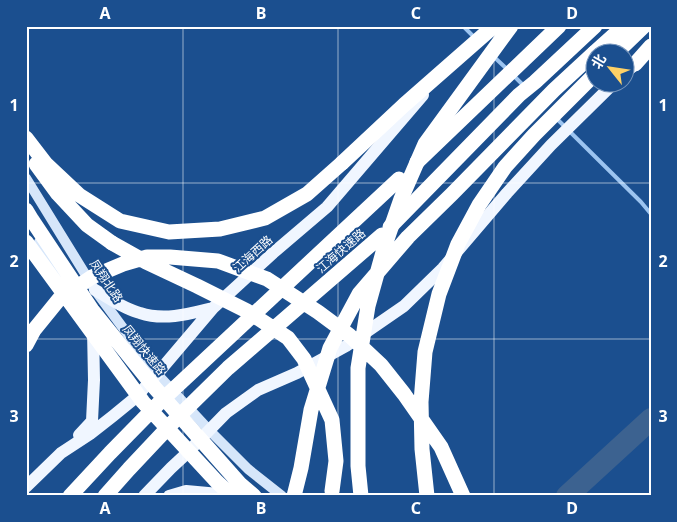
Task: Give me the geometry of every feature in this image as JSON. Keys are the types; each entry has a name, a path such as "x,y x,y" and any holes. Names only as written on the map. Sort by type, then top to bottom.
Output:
{"highway":[{"path":"26,138 46,164 79,195 120,221 169,232 220,229 265,218 308,194 404,105 494,26"},
{"path":"362,496 358,466 358,368 368,306 385,245 401,198 425,144 511,26"},
{"name":"江海快速路","path":"70,496 162,400 399,179 559,26"},
{"name":"江海快速路","path":"105,496 177,418 228,368 382,235 519,95 594,26"},
{"path":"607,42 624,26"},
{"path":"628,42 644,26"},
{"path":"634,65 651,48"},
{"path":"294,496 311,410 330,348 359,294 408,236 554,90 584,63"},
{"path":"427,496 422,440 424,352 439,294 458,244 479,205 505,167 584,85"},
{"path":"26,147 58,194 87,225 112,243 146,262 247,311 288,338 304,359 332,420 336,461 330,496"},
{"name":"凤翔快速路","path":"26,210 98,317 155,388 240,484 254,496"},
{"path":"26,242 144,402 232,496"},
{"path":"26,345 34,330 60,298 92,277 123,264 147,257 218,261 267,279 318,312 349,335 381,365 441,447 464,496"}],"main road":[{"name":"江海西路","path":"26,487 61,453 97,428 134,398 213,308 327,207 465,45 484,26"},
{"path":"144,496 226,413 258,390 297,373 346,346 404,306 443,268 507,192 551,145 605,92"},
{"name":"凤翔北路","path":"26,178 95,290 157,374 248,469 282,496"},
{"path":"26,219 49,260 93,327 134,398 186,455 246,496"},
{"path":"95,290 140,314 161,317 186,315 213,308"},
{"path":"61,453 92,421 94,380 93,327"},
{"path":"169,496 186,491 240,496"}],"waterway":[{"path":"463,26 476,39"},
{"path":"493,56 508,70"},
{"path":"513,75 524,86"},
{"path":"555,117 651,214"},
{"path":"567,496 651,419"}]}
